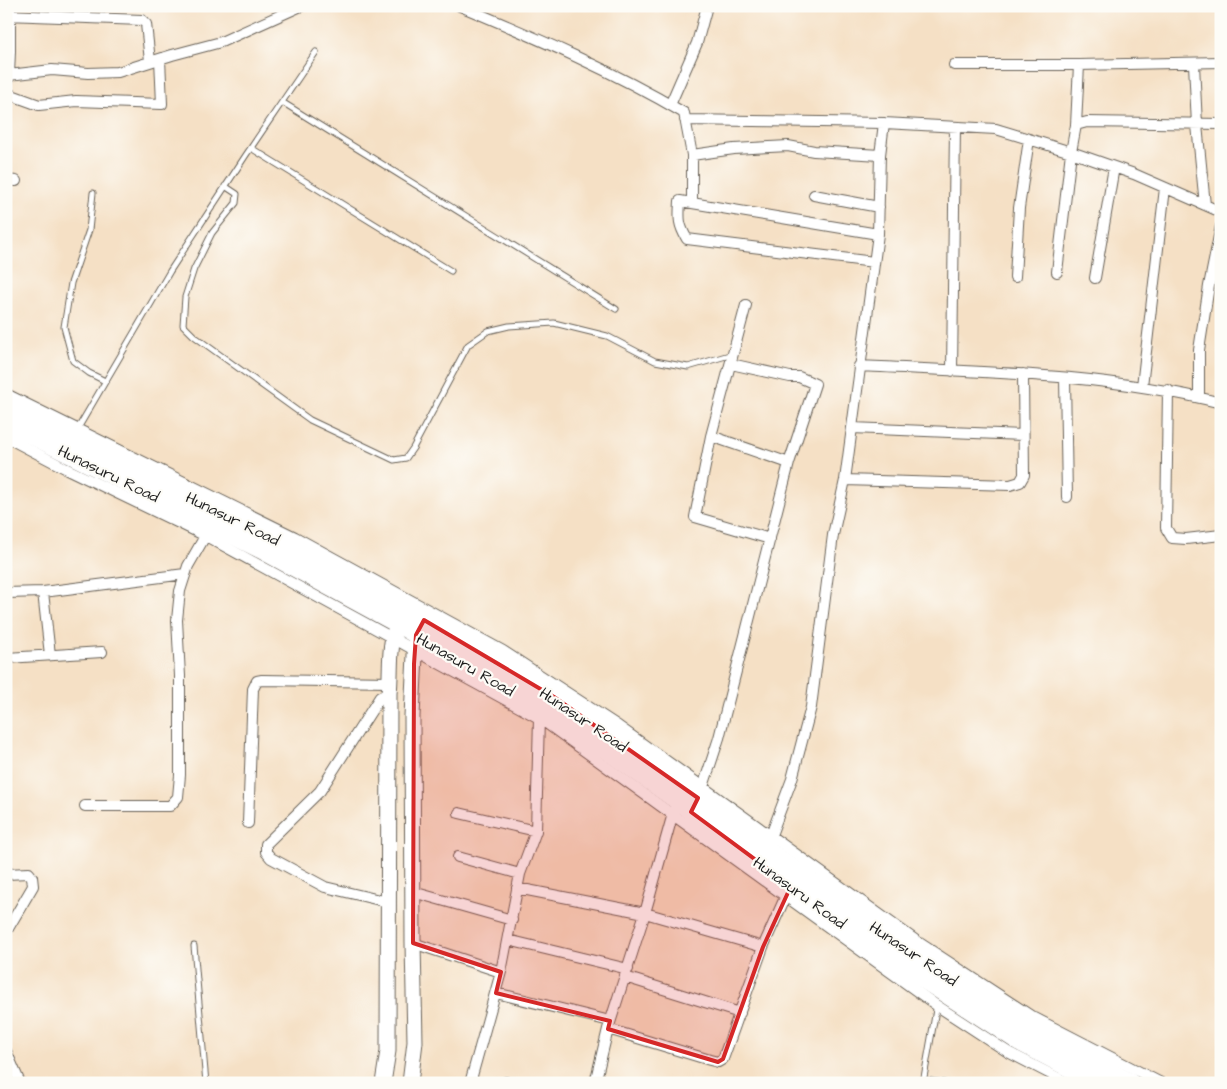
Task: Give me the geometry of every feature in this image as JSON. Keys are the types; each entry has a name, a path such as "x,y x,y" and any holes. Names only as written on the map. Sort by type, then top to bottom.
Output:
{"highway":[{"name":"Hunasur Road","path":"6,406 74,434 268,535 418,635 554,697 688,802 768,843 908,951 1027,1028 1130,1083"},
{"name":"Hunasuru Road","path":"6,422 209,530 399,624"},
{"name":"Hunasuru Road","path":"418,635 542,714 607,750 688,802 788,891 899,963 940,999 1099,1083"}],"street":[{"path":"8,76 52,70 88,73 118,72 220,42 284,10 301,6"},
{"path":"460,6 537,38 638,86 684,113 692,155 692,202"},
{"path":"670,105 697,43 708,6"},
{"path":"6,88 8,76 9,12 142,20 146,24 155,60 162,104 76,101 39,105 6,93"},
{"path":"954,65 1194,64 1221,62"},
{"path":"1194,64 1197,125 1205,205"},
{"path":"1057,272 1076,125 1079,65"},
{"path":"685,120 884,123 996,129 1114,167 1221,212"},
{"path":"1076,125 1087,122 1221,124"},
{"path":"884,123 880,155 878,234 845,480 834,534 811,707 792,779 768,843 1031,1016 1161,1083"},
{"path":"952,371 955,126"},
{"path":"1015,276 1019,208 1029,140"},
{"path":"692,155 734,149 788,146 814,151 880,155"},
{"path":"1095,278 1114,167"},
{"path":"1142,386 1165,188"},
{"path":"814,196 879,207"},
{"path":"874,262 688,239 681,229 679,220 680,201 878,234"},
{"path":"1199,397 1199,350 1221,226"},
{"path":"746,306 711,436 695,517 770,539"},
{"path":"595,1083 609,1025 645,913 688,802 719,738 789,463 814,384 799,377 790,377 732,359"},
{"path":"859,366 1023,374 1065,378 1168,390 1221,403"},
{"path":"845,480 1010,485 1020,482 1024,475 1023,374"},
{"path":"1065,378 1067,498"},
{"path":"1168,390 1166,528 1172,538 1186,540 1221,536"},
{"path":"6,394 74,434 295,537 503,651 618,726 688,802"},
{"path":"852,428 1023,436"},
{"path":"711,436 789,463"},
{"path":"6,437 74,472 209,530 188,566 180,590 177,620 180,676 180,775 178,797 170,806 86,806"},
{"path":"6,593 43,592 185,574"},
{"path":"43,592 50,655"},
{"path":"383,1083 388,1052 390,687 399,624 418,635 412,716 412,943 415,1042 410,1083"},
{"path":"7,658 102,652"},
{"path":"248,823 253,689 257,681 390,687"},
{"path":"388,902 326,887 270,858 266,852 266,844 320,791 380,697 390,687"},
{"path":"470,1083 496,993 520,874 536,831 542,714"},
{"path":"459,813 536,831"},
{"path":"458,858 520,874"},
{"path":"6,874 29,873 34,886 6,932"},
{"path":"517,888 645,913 763,947"},
{"path":"496,993 609,1025 718,1062 723,1059 763,947 788,891"},
{"path":"413,892 512,920"},
{"path":"508,940 626,973 740,1013"},
{"path":"412,943 501,972"},
{"path":"940,999 1008,1052 1068,1083"},
{"path":"6,1052 20,1083"}],"lane":[{"path":"74,434 170,271 316,52"},
{"path":"282,102 616,309"},
{"path":"251,148 451,271"},
{"path":"225,186 237,194 236,203 212,233 194,269 185,297 183,325 194,336 310,420 394,460 406,458 468,345 488,331 509,326 554,323 607,336 655,361 688,367 732,359"},
{"path":"93,193 89,230 71,282 64,327 73,361 89,373 105,381"},
{"path":"194,946 206,1083"},
{"path":"940,999 923,1081 944,1083"}],"highlighted area":[{"path":"424,620 554,697 698,798 691,812 791,886 763,947 723,1059 718,1062 608,1029 610,1021 496,993 501,972 413,943 414,664 416,635"}]}
